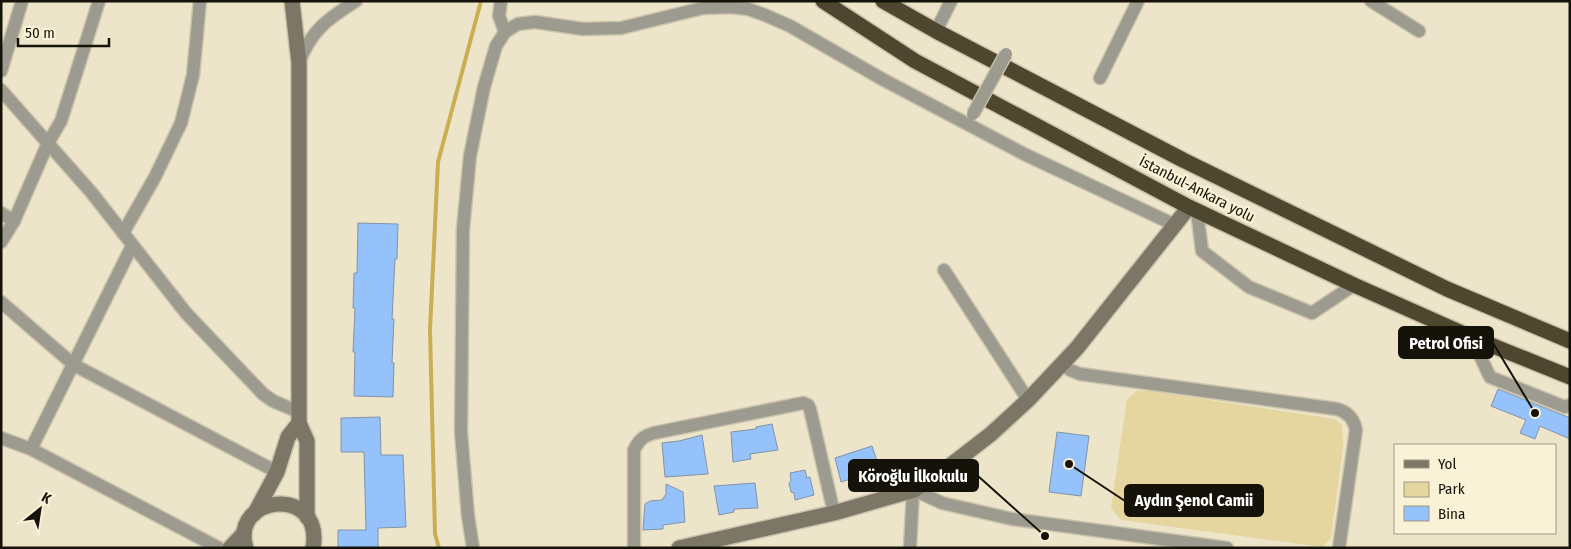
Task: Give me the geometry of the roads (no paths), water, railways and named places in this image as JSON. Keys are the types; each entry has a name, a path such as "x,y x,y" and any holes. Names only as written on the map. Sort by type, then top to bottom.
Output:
{"highway":[{"name":"İstanbul-Ankara yolu","path":"824,1 915,61 1193,209 1354,285 1570,378"},
{"name":"İstanbul-Ankara yolu","path":"883,1 936,31 1200,169 1446,289 1570,341"}],"main road":[{"path":"292,1 299,63 299,417 307,441 307,517"},
{"path":"679,548 834,513 913,490 947,468 991,434 1028,400 1077,348 1175,225 1193,209"},
{"path":"230,548 245,540 248,522 255,513 277,472 288,437 299,417"},
{"path":"255,513 265,506 276,503 288,504 299,509 313,527 315,539 313,548"}],"street":[{"path":"1,70 22,1"},
{"path":"1,242 14,221 48,143 61,121 99,1"},
{"path":"123,233 155,177 181,123 192,75 200,1"},
{"path":"299,63 304,48 331,17 356,1"},
{"path":"501,1 500,16 505,32"},
{"path":"936,31 951,1"},
{"path":"1100,78 1138,1"},
{"path":"1371,1 1419,31"},
{"path":"473,548 468,516 461,432 463,228 470,156 484,88 496,46 505,32 518,24 535,22 583,29 620,28 703,8 732,7 765,14 790,26 882,79 1024,154 1175,225"},
{"path":"973,114 1006,54"},
{"path":"1,90 91,192 186,313 263,394 299,417"},
{"path":"1193,209 1202,251 1249,287 1312,313 1354,285"},
{"path":"1,213 14,221"},
{"path":"31,449 132,246"},
{"path":"944,270 1028,400"},
{"path":"1,302 74,365 277,472"},
{"path":"1471,337 1490,377 1565,407 1570,405"},
{"path":"1062,364 1080,374 1337,409 1346,412 1353,419 1356,430 1339,548"},
{"path":"634,548 634,450 639,440 654,433 803,403 808,405 810,410 834,513"},
{"path":"1,438 31,449 219,548"},
{"path":"910,548 913,490 942,503 1012,520 1187,545 1227,548"}],"waterway":[{"path":"439,548 435,534 430,330 438,162 481,1"}],"place":[{"name":"Petrol Ofisi","path":"1535,413"},
{"name":"Aydın Şenol Camii","path":"1069,464"},
{"name":"Köroğlu İlkokulu","path":"1045,536"}]}
